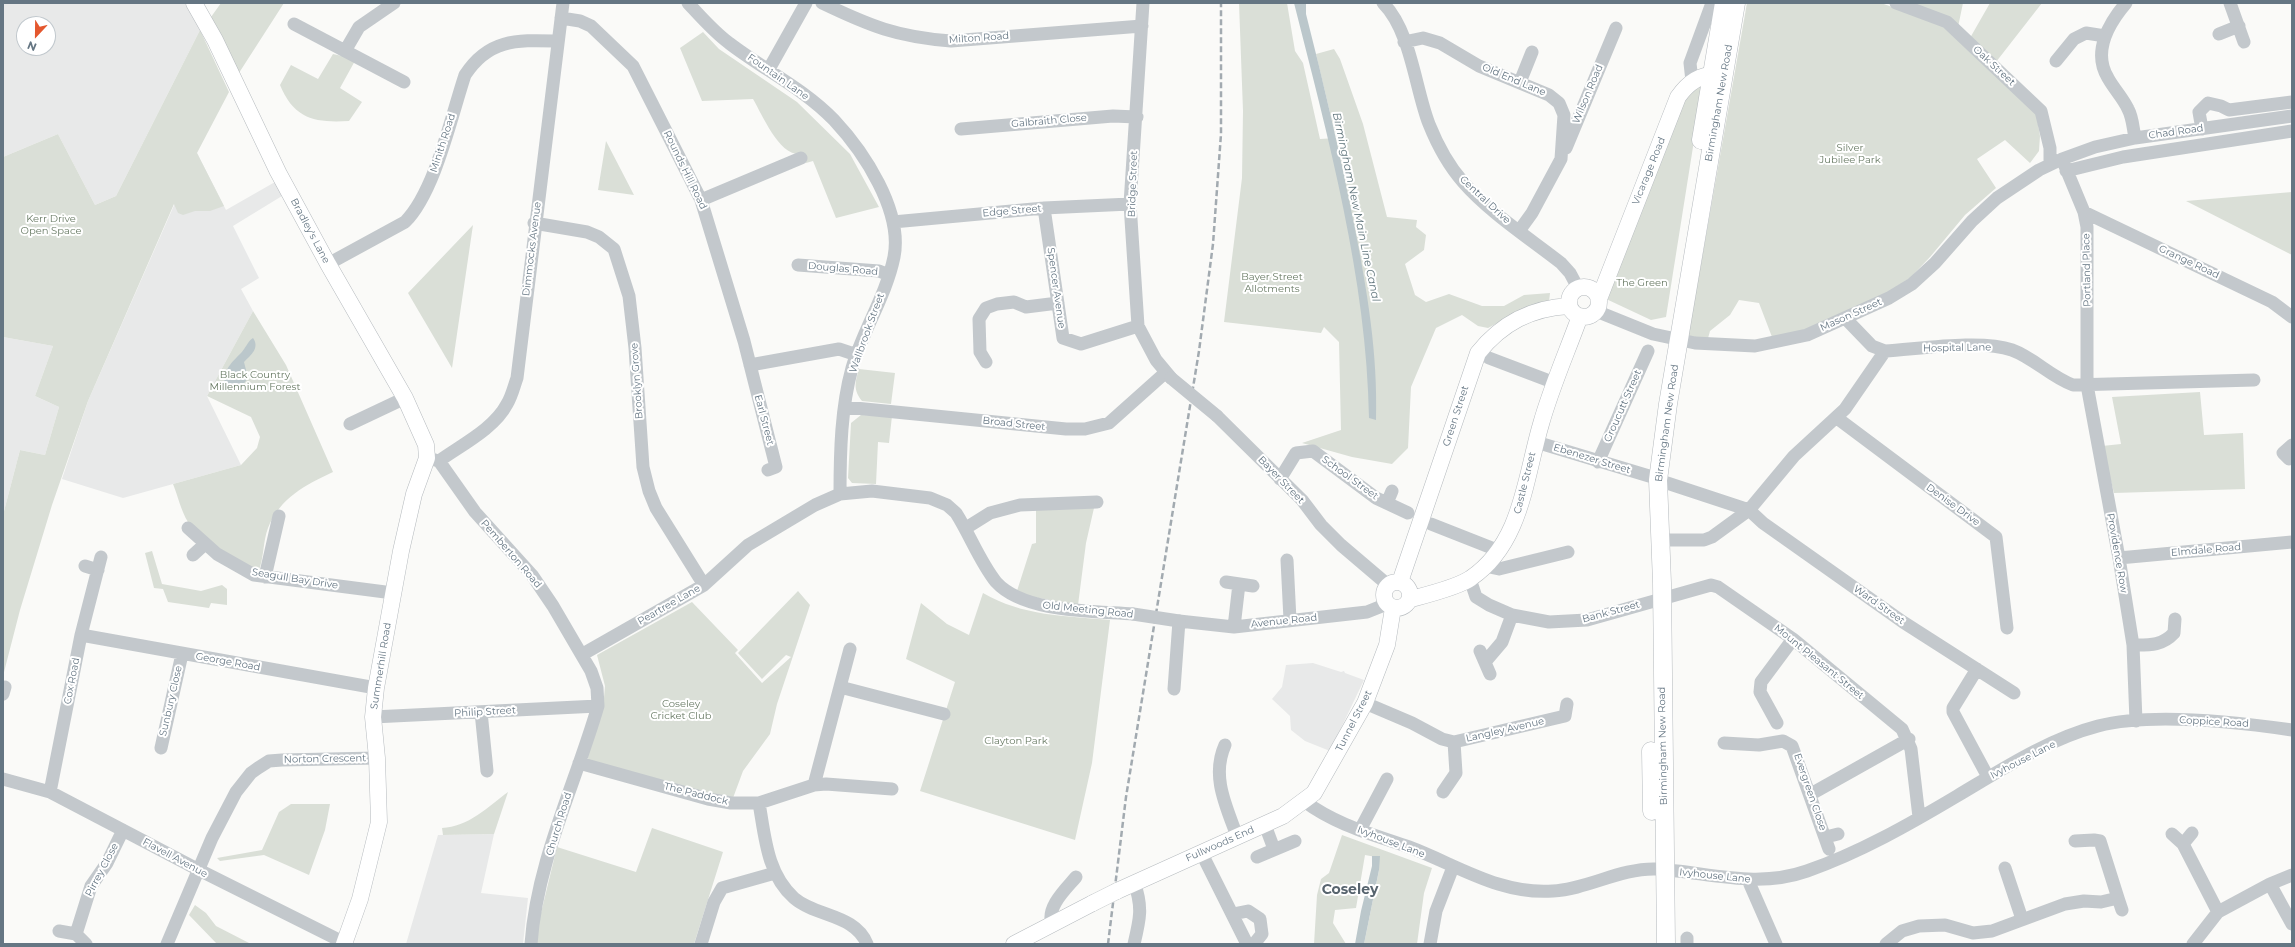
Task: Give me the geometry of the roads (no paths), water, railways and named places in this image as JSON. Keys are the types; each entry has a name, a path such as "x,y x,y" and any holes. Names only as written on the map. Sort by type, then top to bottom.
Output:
{"highway":[{"name":"Birmingham New Road","path":"1718,74 1724,3"},
{"name":"Birmingham New Road","path":"1656,601 1653,478 1668,404 1673,339 1718,74 1736,3"},
{"name":"Birmingham New Road","path":"1653,478 1659,540 1656,601 1652,623 1651,781 1666,944"},
{"name":"Birmingham New Road","path":"1654,944 1659,870"}],"main road":[{"name":"Bradley's Lane","path":"194,3 215,40 278,172 328,264 405,398 433,460"},
{"name":"Vicarage Road","path":"1598,305 1678,97 1686,86 1692,81 1718,74"},
{"name":"Vicarage Road","path":"1582,287 1603,277 1613,266"},
{"path":"1582,287 1593,290 1598,305 1589,316 1575,311 1570,296 1582,287"},
{"name":"Green Street","path":"1394,584 1478,353 1490,338 1517,318 1537,310 1575,311"},
{"name":"Castle Street","path":"1411,599 1470,579 1485,566 1506,539 1518,515 1536,442 1555,384 1575,311"},
{"name":"Summerhill Road","path":"344,943 360,898 379,822 377,758 373,717 376,688 401,551 414,494 433,460"},
{"path":"1390,606 1401,608 1407,606 1411,599 1410,589 1394,584"},
{"name":"Tunnel Street","path":"1304,801 1314,793 1326,774 1365,703 1387,645 1390,606 1384,594 1394,584"},
{"name":"Fullwoods End","path":"1014,944 1134,882 1236,836 1265,825 1283,816 1304,801"}],"street":[{"path":"345,51 359,27 394,3"},
{"name":"Dimmocks Avenue","path":"433,460 490,424 507,404 517,378 534,223 563,3"},
{"name":"Fountain Lane","path":"688,3 728,43 802,92 832,119 855,144 880,187 893,222"},
{"path":"769,69 806,3"},
{"name":"Milton Road","path":"822,3 864,23 893,33 951,41 1142,26"},
{"name":"Bridge Street","path":"1143,3 1137,117 1130,204 1138,326 1168,376"},
{"name":"Central Drive","path":"1383,3 1399,26 1430,125 1449,163 1463,182 1519,231 1561,263 1582,287"},
{"path":"1692,81 1690,63 1712,3"},
{"name":"Oak Street","path":"1896,3 1947,22 2041,111 2050,148 2056,161"},
{"path":"2126,3 2110,24 2105,36 2102,56 2107,77 2128,108 2135,138"},
{"path":"2230,3 2244,42"},
{"name":"Rounds Hill Road","path":"561,18 580,21 591,26 633,66 702,200 750,365"},
{"path":"294,24 404,82"},
{"path":"2219,34 2239,26"},
{"name":"Wilson Road","path":"1561,159 1616,28"},
{"path":"2056,61 2074,38 2086,33 2105,36"},
{"name":"Old End Lane","path":"1404,42 1423,38 1440,43 1479,66 1549,95 1559,103 1564,122 1561,159 1532,213 1519,231"},
{"name":"Minith Road","path":"328,264 405,222 414,213 430,182 465,75 475,60 489,50 507,42 522,40 558,40"},
{"path":"1520,82 1532,52"},
{"path":"2202,129 2200,112 2208,103 2221,106 2229,110 2292,102"},
{"name":"Galbraith Close","path":"961,129 1113,116 1137,117"},
{"name":"Chad Road","path":"2056,161 2095,147 2135,138 2292,116"},
{"name":"Chad Road","path":"2066,171 2123,157 2292,131"},
{"path":"702,200 785,160 801,158"},
{"name":"Portland Place","path":"2056,161 2066,171 2084,212 2087,227 2087,386"},
{"name":"Mason Street","path":"1598,305 1653,334 1673,339 1725,346 1755,346 1807,335 1889,298 1912,284 1935,263 1972,220 1997,198 2056,161"},
{"name":"Edge Street","path":"893,222 1044,208 1130,204"},
{"name":"Spencer Avenue","path":"1044,208 1063,338 1081,344 1138,326"},
{"name":"Grange Road","path":"2084,212 2272,302 2292,317"},
{"name":"Wallbrook Street","path":"840,494 845,407 852,367 889,275 894,257 893,222"},
{"name":"Brooklyn Grove","path":"534,223 587,232 603,240 614,249 628,296 635,348 643,467 649,491 656,508 704,585"},
{"name":"Douglas Road","path":"798,265 879,271 889,275"},
{"path":"986,362 980,352 979,319 986,308 997,304 1014,302 1026,307 1058,303"},
{"path":"1659,540 1704,540 1712,537 1749,510 1794,456 1815,434 1837,418 1845,409 1885,351 1872,346 1845,318"},
{"name":"Hospital Lane","path":"1885,351 1974,346 2003,348 2032,361 2060,380 2073,385 2087,386 2254,380"},
{"path":"750,365 839,348 857,355"},
{"name":"Groucutt Street","path":"1598,462 1648,351"},
{"path":"1489,358 1555,384"},
{"name":"Earl Street","path":"750,365 776,467 768,470"},
{"name":"Bayer Street","path":"1168,376 1217,416 1280,478 1341,545 1394,584"},
{"name":"Broad Street","path":"845,407 1066,429 1085,428 1109,423 1168,376"},
{"name":"Providence Row","path":"2087,386 2119,558 2132,645 2136,721"},
{"path":"350,424 405,398"},
{"name":"Denise Drive","path":"1837,418 1996,537 2007,628"},
{"name":"Ebenezer Street","path":"1536,442 1653,478 1749,510"},
{"path":"2289,459 2283,453 2292,445"},
{"name":"School Street","path":"1280,478 1296,453 1313,451 1376,498 1389,497 1408,513"},
{"name":"Pemberton Road","path":"433,460 476,512 532,575 583,654 596,688 598,706"},
{"name":"Old Meeting Road","path":"748,545 815,505 840,494 872,491 930,498 947,505 956,513 990,572 1006,591 1037,604 1133,614 1179,622"},
{"path":"966,528 990,513 1020,505 1098,502"},
{"name":"Ward Street","path":"1749,510 1763,523 1903,622 2014,693"},
{"path":"265,577 279,516"},
{"path":"1432,524 1497,550"},
{"name":"Seagull Bay Drive","path":"188,528 216,554 243,570 265,577 394,593"},
{"name":"Elmdale Road","path":"2119,558 2292,542"},
{"path":"193,554 205,544"},
{"name":"Peartree Lane","path":"583,654 704,585 748,545"},
{"path":"1485,566 1499,569 1568,552"},
{"name":"Cox Road","path":"50,792 81,635 102,557"},
{"path":"1287,560 1290,620"},
{"path":"85,566 98,570"},
{"name":"Bank Street","path":"1470,579 1476,597 1512,615 1549,622 1587,620 1656,601"},
{"path":"1234,626 1232,583 1253,586"},
{"name":"Mount Pleasant Street","path":"1656,601 1711,585 1718,587 1793,639 1902,729 1909,739"},
{"name":"Avenue Road","path":"1179,622 1234,626 1367,612 1390,606"},
{"path":"1485,662 1502,642 1512,615"},
{"path":"2132,645 2158,644 2168,640 2174,633 2175,619"},
{"path":"1174,689 1179,622"},
{"name":"George Road","path":"81,635 376,688"},
{"path":"1777,723 1760,692 1761,682 1793,639"},
{"path":"814,785 850,649"},
{"name":"Sunbury Close","path":"161,748 182,654"},
{"path":"1977,669 1953,708 1953,712 1988,777"},
{"path":"840,687 944,714"},
{"name":"Langley Avenue","path":"1365,703 1412,723 1442,739 1454,742 1565,716 1567,704"},
{"name":"Philip Street","path":"373,717 598,706"},
{"name":"Church Road","path":"531,944 532,922 553,836 598,706"},
{"path":"480,712 483,766"},
{"name":"Coppice Road","path":"2136,721 2167,720 2254,724 2292,730"},
{"name":"Ivyhouse Lane","path":"1304,801 1319,813 1410,848 1496,884 1541,892 1563,890 1626,873 1659,870 1748,880 1806,872 1866,846 2016,761 2096,727 2136,721"},
{"path":"1811,794 1909,739 1919,817"},
{"name":"Evergreen Close","path":"1724,743 1759,745 1783,741 1788,742 1795,750 1811,794 1831,840"},
{"path":"1443,788 1456,772 1454,742"},
{"path":"1225,745 1219,771 1220,786 1236,836"},
{"name":"Norton Crescent","path":"167,944 212,838 236,792 251,773 269,761 377,758"},
{"name":"The Paddock","path":"579,763 708,799 731,803 759,803 814,785 826,784 885,792"},
{"name":"Flavell Avenue","path":"3,779 50,792 199,870 344,943"},
{"path":"1360,830 1387,779"},
{"path":"759,803 767,849 775,873 794,898 814,910 850,924 861,933 867,944"},
{"path":"1265,825 1274,849"},
{"name":"Pirrey Close","path":"76,934 91,886 106,863 123,830"},
{"path":"2183,844 2192,833"},
{"path":"2172,834 2183,844 2218,912"},
{"path":"1886,944 1902,931 1919,926 1945,925 1973,933 1992,931 2065,904 2084,901 2120,904 2100,841 2094,840 2075,842"},
{"path":"1256,857 1295,841"},
{"path":"1201,852 1247,944"},
{"path":"1430,944 1436,911 1453,867"},
{"path":"2005,868 2022,920"},
{"path":"701,944 715,898 722,888 775,873"},
{"path":"2193,944 2218,912 2270,884 2292,875"},
{"path":"1052,924 1050,918 1054,906 1076,877"},
{"path":"1748,880 1776,944"},
{"path":"1134,882 1140,899 1141,913 1134,944"},
{"path":"2270,884 2292,924"},
{"path":"1232,914 1248,911 1260,919 1262,934 1254,944"},
{"path":"59,931 76,934 86,944"}],"railway":[{"path":"1108,944 1126,797 1199,351 1213,244 1221,134 1221,3"}],"district":[{"name":"Coseley","path":"1350,890"}],"park label":[{"name":"Silver Jubilee Park","path":"1850,154"},
{"name":"Kerr Drive Open Space","path":"51,224"},
{"name":"Bayer Street Allotments","path":"1272,282"},
{"name":"The Green","path":"1642,283"},
{"name":"Black Country Millennium Forest","path":"255,380"},
{"name":"Coseley Cricket Club","path":"681,710"},
{"name":"Clayton Park","path":"1016,741"}],"water label":[{"name":"Birmingham New Main Line Canal","path":"1356,207"}]}
